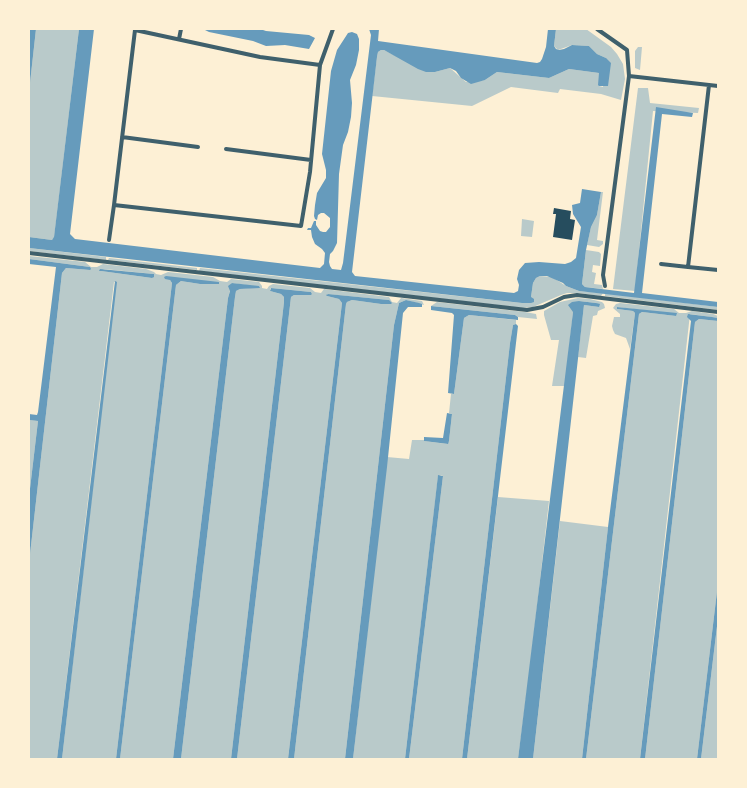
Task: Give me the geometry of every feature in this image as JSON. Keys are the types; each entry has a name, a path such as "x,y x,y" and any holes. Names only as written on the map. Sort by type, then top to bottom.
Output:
{"street":[{"path":"179,39 181,29"},
{"path":"114,205 301,226 311,160 320,65 332,29"},
{"path":"597,29 627,50 629,76 603,275 604,286"},
{"path":"109,240 135,30 260,57 320,65"},
{"path":"629,76 718,86"},
{"path":"688,267 709,85"},
{"path":"122,137 198,147"},
{"path":"226,149 311,160"},
{"path":"29,253 107,260 527,310 564,297 577,295 718,312"},
{"path":"661,264 718,270"}],"shaded area":[{"path":"36,29 79,29 54,238 52,240 29,237 29,92"},
{"path":"556,29 586,29 611,47 623,64 625,79 621,100 601,94 560,89 558,93 511,87 472,106 372,96 377,57 378,52 381,50 435,72 450,68 466,82 485,80 497,72 549,78 569,69 599,73 599,86 603,87 606,58 597,54 589,46 572,45 558,50 554,46"},
{"path":"638,47 642,47 640,70 635,68 635,51"},
{"path":"638,88 648,88 650,103 699,108 698,113 653,111 635,291 613,289"},
{"path":"601,192 603,192 597,240 603,241 603,244 599,247 587,245 591,227 597,215"},
{"path":"522,219 534,221 532,237 521,236"},
{"path":"29,248 106,257 106,260 29,251"},
{"path":"586,250 599,252 601,254 600,266 593,265 592,272 596,273 594,284 602,285 603,289 585,287 582,284"},
{"path":"29,256 85,262 91,267 97,267 103,264 146,269 161,275 168,272 213,277 220,281 227,282 231,279 259,282 262,288 267,289 273,284 310,288 315,292 321,293 324,289 389,297 392,302 397,303 401,298 422,301 424,305 406,300 399,303 394,325 345,759 294,759 346,304 352,300 381,304 389,300 327,294 327,296 339,299 342,303 288,759 237,759 291,297 294,295 312,294 311,292 271,288 270,291 281,294 284,297 284,302 231,759 181,759 236,291 240,289 260,287 232,283 228,298 173,759 120,759 176,285 181,281 200,284 219,284 170,280 172,283 116,759 62,759 116,282 114,282 57,759 29,759 29,563 62,273 66,268 90,270 90,267 29,259","holes":["104,269 154,274 152,278 101,271"]},
{"path":"109,258 197,268 197,270 108,260"},
{"path":"200,268 522,303 531,297 533,283 536,278 540,276 552,277 566,286 579,291 603,293 601,296 567,293 533,307 522,308 199,271"},
{"path":"605,293 718,307 718,310 605,296"},
{"path":"578,298 602,302 605,308 598,311 597,315 593,316 586,358 578,357 584,305 599,307 596,303 579,301 573,312 565,386 552,386 559,340 551,340 544,311 560,302"},
{"path":"437,302 525,312 536,314 537,319 518,317 515,315 431,306"},
{"path":"620,303 674,309 679,313 692,311 713,314 718,316 718,318 690,314 640,759 586,759 639,314 642,312 676,316 676,314 617,307 617,309 633,311 635,313 630,349 626,338 615,334 612,326 614,317 620,317 620,314 613,308 616,304"},
{"path":"469,315 516,320 516,324 513,325 510,343 462,759 409,759 443,476 441,475 438,476 405,759 353,759 387,457 409,459 412,440 424,440 447,444 449,441 452,414 449,413 451,394 454,394 464,318"},
{"path":"699,319 718,321 718,583 697,759 645,759 695,322"},
{"path":"29,420 38,421 29,497"},
{"path":"498,497 549,501 530,668 518,759 467,759"},
{"path":"560,521 608,527 582,759 533,759"},
{"path":"718,618 718,759 701,759"}],"water":[{"path":"29,29 36,29 29,92"},
{"path":"79,29 94,29 70,234 75,239 320,268 324,264 325,253 315,244 311,230 307,230 308,228 311,228 314,221 316,221 316,225 320,231 326,232 330,227 330,218 324,213 318,215 317,220 315,219 315,205 317,193 326,178 326,170 322,154 331,71 337,50 348,33 352,32 357,34 359,39 359,50 356,65 350,80 352,103 351,117 348,132 343,145 339,174 337,243 330,254 329,262 332,269 341,270 371,35 369,29 379,29 378,41 537,63 542,59 546,47 548,29 556,29 554,46 556,49 564,49 572,45 589,46 597,54 606,58 611,63 608,86 598,85 599,73 569,69 549,78 497,72 485,80 471,84 461,78 456,71 450,68 435,72 426,72 384,50 378,52 352,272 355,276 514,293 518,291 519,285 517,279 519,270 525,263 539,262 565,264 576,258 581,227 573,214 572,205 580,203 582,189 601,192 597,215 591,227 586,250 582,284 585,287 634,293 656,107 693,113 692,117 662,114 642,293 718,302 718,307 579,291 547,276 540,276 536,278 533,283 531,297 534,299 534,302 522,303 29,248 29,237 52,240 54,237"},
{"path":"203,29 260,29 266,31 309,35 315,38 309,49 285,45 266,46 253,41 209,32"},
{"path":"29,259 90,267 91,269 66,268 62,273 29,563 29,497 38,421 29,420 29,414 37,415 38,412 56,267 29,264"},
{"path":"100,269 154,274 154,277 152,278 99,271"},
{"path":"164,277 219,282 219,284 200,284 181,281 176,285 120,759 116,759 172,283 170,280 165,279"},
{"path":"115,281 117,282 62,759 57,759"},
{"path":"232,283 259,286 260,288 240,289 236,291 181,759 173,759 230,291 228,286"},
{"path":"271,288 311,292 312,294 294,295 291,297 237,759 231,759 284,302 284,297 281,294 270,291"},
{"path":"326,295 389,300 392,303 381,304 352,300 346,304 294,759 288,759 342,303 339,299"},
{"path":"406,300 422,304 422,307 408,307 403,313 387,467 353,759 345,759 394,325 399,303"},
{"path":"579,301 600,304 599,307 584,305 533,759 518,759 573,312 568,305 572,302"},
{"path":"431,306 515,315 518,317 518,320 469,315 464,318 454,394 448,393 454,315 452,313 431,310"},
{"path":"617,307 677,313 676,316 642,312 639,314 586,759 582,759 608,527 635,313 633,311 617,309"},
{"path":"688,314 718,318 718,321 699,319 695,322 645,759 640,759 691,321 687,317"},
{"path":"516,324 518,326 467,759 462,759 510,343 513,325"},
{"path":"447,413 452,414 448,444 424,441 424,437 443,438"},
{"path":"438,475 443,476 409,759 405,759"},
{"path":"718,583 718,618 701,759 697,759"}],"building":[{"path":"554,208 571,211 570,219 575,220 572,240 553,237 556,214 553,214"}]}
